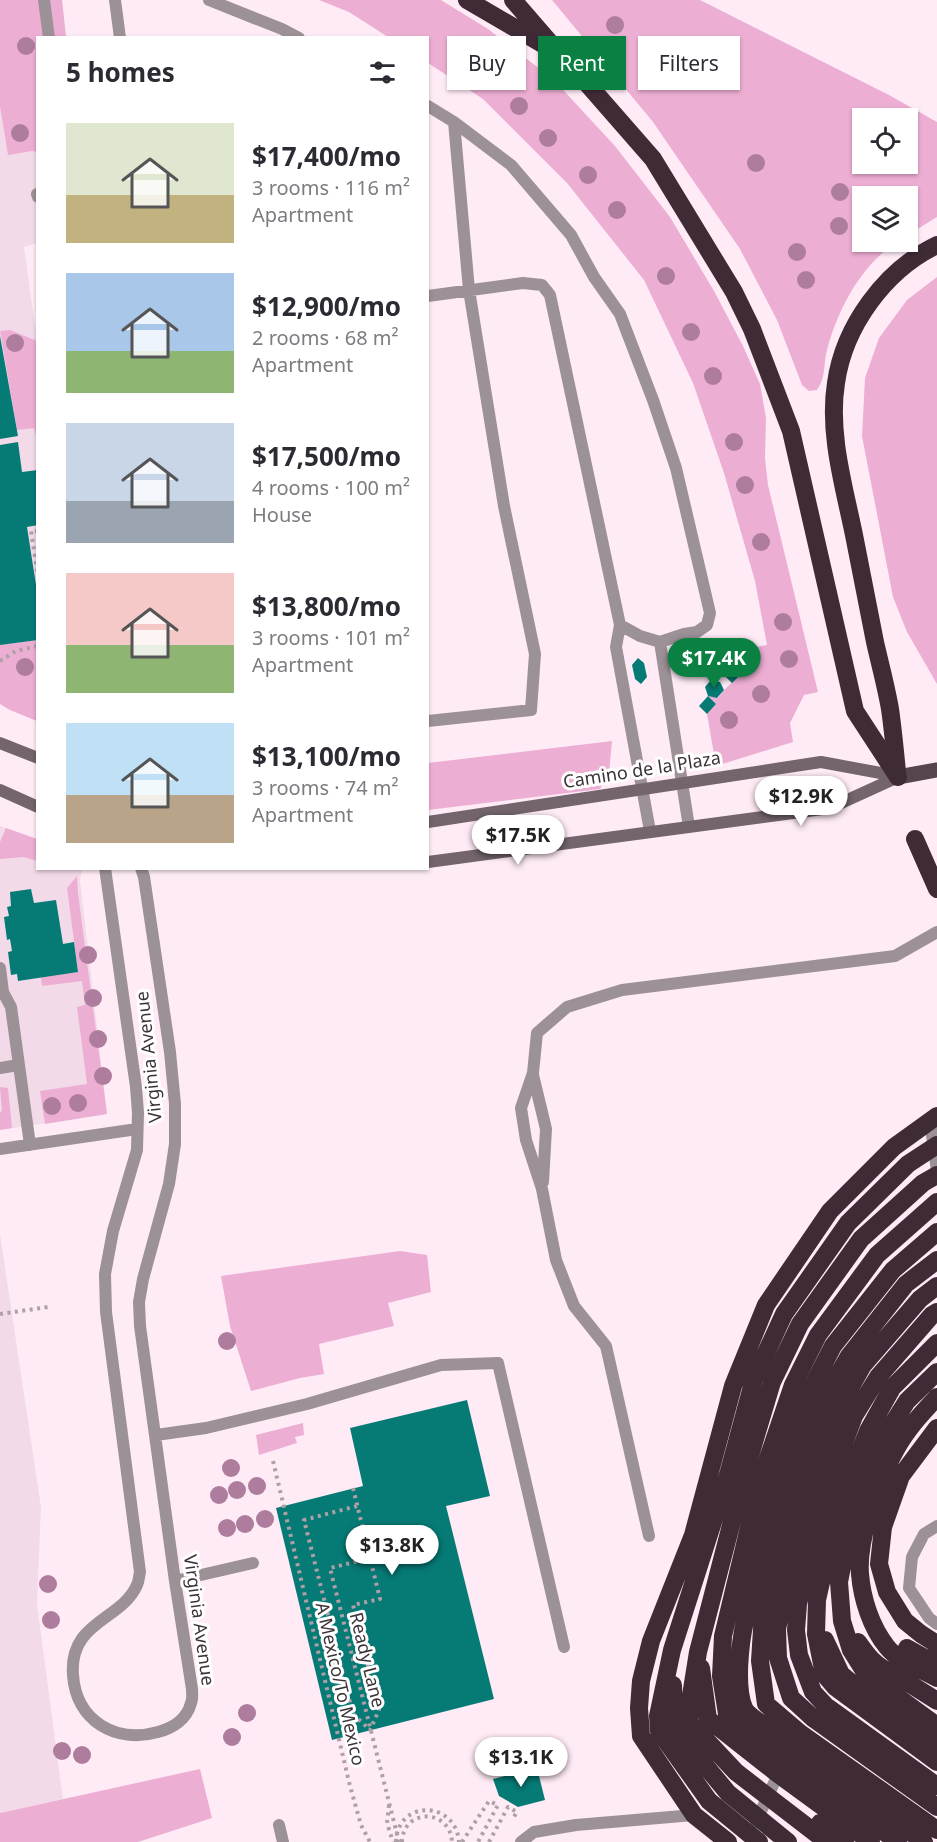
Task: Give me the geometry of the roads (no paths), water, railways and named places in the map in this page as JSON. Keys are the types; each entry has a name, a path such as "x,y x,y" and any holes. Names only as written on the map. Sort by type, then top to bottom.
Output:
{"highway":[{"path":"467,0 538,41"},
{"path":"513,0 545,36"},
{"path":"593,90 653,159 716,259 752,329 791,431 855,711 898,777"},
{"path":"898,777 889,707 846,496 833,410 836,380 851,334 861,317 873,298 893,276 937,245"},
{"path":"915,839 937,889"},
{"path":"934,1119 894,1147 830,1211 766,1305 733,1386 693,1535 651,1641 641,1681 639,1708 666,1730 728,1793 777,1778 937,1830"},
{"path":"752,1840 709,1801 658,1716 672,1650 728,1475 753,1379 784,1314 848,1223 908,1164 935,1146"},
{"path":"666,1730 689,1708 698,1652 743,1479 772,1382 800,1324 861,1239 937,1173"},
{"path":"811,1842 777,1778 736,1712 721,1676 723,1636 760,1482 793,1384 818,1335 877,1255 937,1202"},
{"path":"736,1712 741,1696 741,1642 775,1486 809,1393 833,1346 893,1270 937,1232"},
{"path":"788,1842 760,1660 763,1614 791,1489 824,1400 849,1356 906,1284 937,1260"},
{"path":"937,1286 920,1299 862,1365 838,1410 808,1495 777,1629 778,1658 791,1698 820,1713 937,1786"},
{"path":"937,1312 878,1377 854,1416 823,1498 798,1604 796,1630 799,1655 820,1713 937,1807"},
{"path":"937,1343 892,1388 868,1431 839,1503 817,1600 816,1621 816,1634 825,1674 889,1670 937,1678"},
{"path":"937,1372 907,1401 881,1442 854,1506 839,1582 842,1621 851,1650 889,1670 937,1701"},
{"path":"889,1670 912,1651 874,1625 869,1614 860,1574 862,1545 870,1511 890,1460 909,1429 937,1397"},
{"path":"937,1428 901,1476 883,1527 879,1564 887,1592 905,1621 937,1644"},
{"path":"698,1652 708,1719 777,1778 844,1842"},
{"path":"889,1670 937,1721"},
{"path":"889,1670 937,1726"},
{"path":"889,1670 937,1744"},
{"path":"889,1670 937,1762"},
{"path":"666,1730 924,1842"},
{"path":"666,1730 694,1815 728,1842"},
{"path":"777,1778 827,1842"},
{"path":"777,1778 871,1842"},
{"path":"777,1778 898,1842"}],"main road":[{"path":"0,743 36,757"},
{"name":"Camino de la Plaza","path":"429,822 821,762 898,777"},
{"name":"Camino de la Plaza","path":"429,862 830,808 898,777 937,770"},
{"path":"0,790 36,806"}],"lane":[{"path":"44,0 49,36"},
{"path":"115,0 120,36"},
{"path":"209,0 282,33"},
{"path":"429,107 454,122 511,165 571,235 594,277 620,314 653,400 676,468 710,613 707,625 697,632 660,642 640,636 620,625"},
{"path":"429,721 531,711 535,654 504,506 470,290 454,122"},
{"path":"429,296 524,283 542,285 550,295 620,625 616,647 650,831"},
{"path":"660,642 688,827"},
{"name":"Virginia Avenue","path":"105,870 136,1086 137,1130 136,1150 113,1231 105,1274 106,1312 140,1572 137,1585 129,1596 120,1606 94,1624 84,1636 73,1662 73,1676 82,1707 96,1722 110,1731 143,1736 177,1725 192,1703 192,1689 142,1347 139,1302 149,1253 170,1184 175,1144 176,1104 142,870"},
{"path":"649,1536 606,1346 574,1306 556,1260 542,1189 525,1140 521,1108 533,1073 537,1033 567,1007 622,990 895,956 937,932"},
{"path":"0,968 3,992 11,1007 30,1145"},
{"path":"0,1068 18,1065"},
{"path":"533,1073 546,1129 542,1189"},
{"path":"934,1119 937,1173"},
{"path":"0,1149 137,1130"},
{"path":"156,1436 206,1428 296,1407 441,1365 498,1363 564,1647"},
{"path":"937,1526 924,1534 912,1557 909,1587 929,1618 937,1624"},
{"path":"175,1581 253,1563"},
{"path":"752,1840 777,1778 820,1713 889,1670"},
{"path":"521,1842 534,1832 576,1825 694,1815"},
{"path":"279,1825 283,1842"}]}
